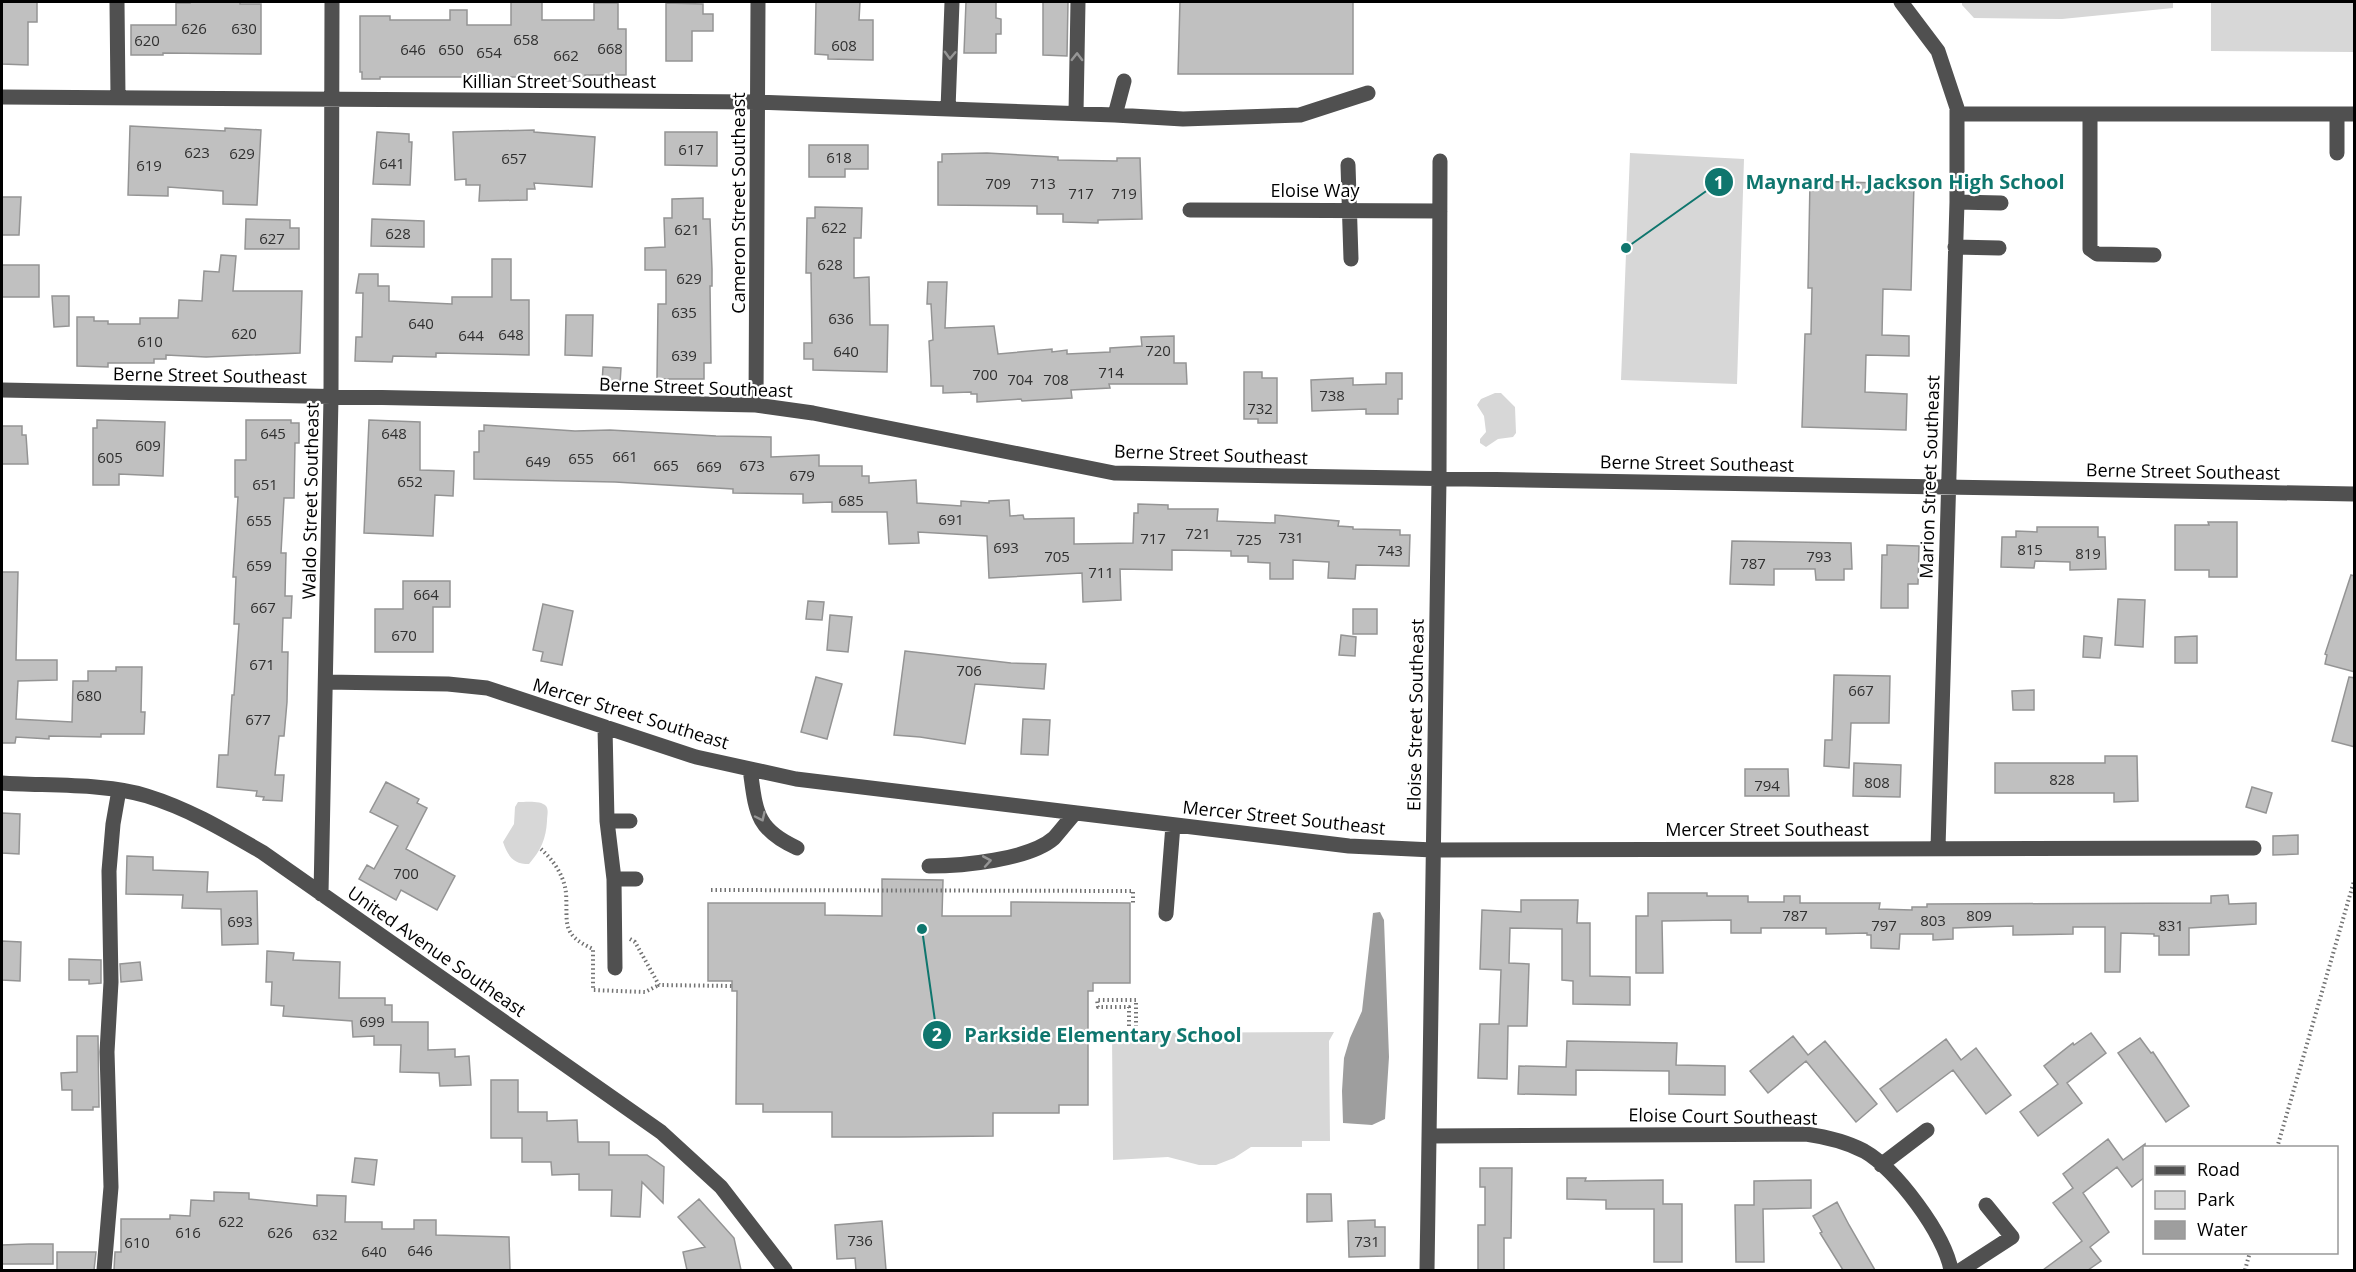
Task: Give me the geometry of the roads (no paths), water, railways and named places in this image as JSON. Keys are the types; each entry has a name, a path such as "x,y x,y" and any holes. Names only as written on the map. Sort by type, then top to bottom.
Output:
{"street":[{"path":"117,2 118,97"},
{"name":"Waldo Street Southeast","path":"321,894 332,396 332,2"},
{"name":"Cameron Street Southeast","path":"756,405 758,2"},
{"path":"948,109 952,2"},
{"path":"1076,113 1078,2"},
{"name":"Marion Street Southeast","path":"1901,2 1938,51 1957,111 1957,202 1938,848"},
{"path":"1115,115 1125,81"},
{"name":"Killian Street Southeast","path":"2,97 758,102 1183,119 1300,115 1368,93"},
{"path":"1957,111 2090,114 2355,114"},
{"path":"2090,114 2090,249 2097,254 2154,255"},
{"path":"2337,114 2337,153"},
{"name":"Eloise Street Southeast","path":"1427,1270 1439,479 1440,161"},
{"path":"1348,165 1351,259"},
{"path":"1957,202 2001,203"},
{"name":"Eloise Way","path":"1190,210 1440,210"},
{"path":"1955,247 1999,248"},
{"name":"Berne Street Southeast","path":"2,390 756,405 813,413 1114,473 2355,494"},
{"name":"Mercer Street Southeast","path":"326,682 448,684 487,688 690,755 796,780 1349,846 1433,850 2254,848"},
{"path":"605,727 607,821 614,879 615,968"},
{"path":"750,769 755,805 760,820 779,840 797,848"},
{"name":"United Avenue Southeast","path":"2,783 119,790 146,795 201,816 262,852 661,1132 721,1186 785,1270"},
{"path":"104,1270 111,1187 107,1052 111,982 109,871 119,790"},
{"path":"929,866 958,866 1034,850 1052,839 1074,813"},
{"path":"607,821 630,821"},
{"path":"1166,914 1173,825"},
{"path":"614,879 636,879"},
{"path":"1881,1165 1927,1131"},
{"name":"Eloise Court Southeast","path":"1429,1136 1806,1134 1836,1139 1866,1152 1881,1165 1922,1211 1938,1237 1951,1270"},
{"path":"1961,1270 2012,1237 1986,1205"}],"water":[{"path":"1380,912 1384,920 1389,1057 1385,1119 1372,1125 1343,1123 1344,1058 1362,1011 1373,913"}],"place":[{"name":"Maynard H. Jackson High School","path":"1626,248"},
{"name":"Parkside Elementary School","path":"922,929"}]}
